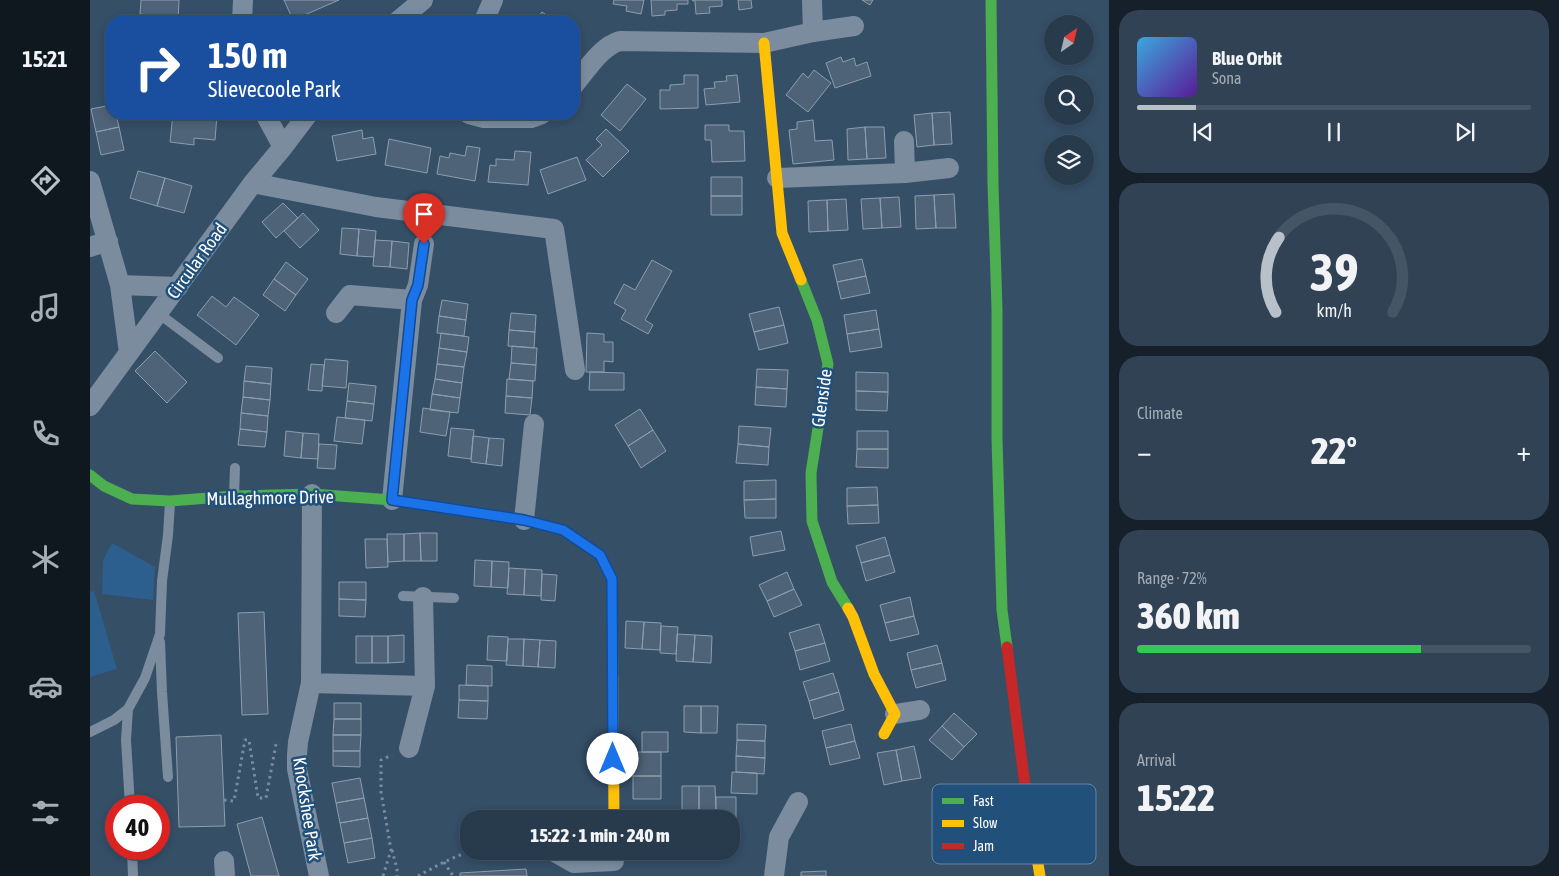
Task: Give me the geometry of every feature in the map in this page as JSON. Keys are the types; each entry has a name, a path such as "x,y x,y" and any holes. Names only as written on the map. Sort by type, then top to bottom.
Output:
{"street":[{"path":"242,15 243,0"},
{"path":"405,15 423,0"},
{"path":"487,15 493,0"},
{"path":"991,0 993,184 997,309 997,438 1002,610 1025,784"},
{"path":"812,1 813,32"},
{"path":"580,78 604,49 620,41 764,43 813,32 854,26"},
{"name":"Glenside","path":"764,43 782,233 817,320 828,364 811,473 812,521 832,582 853,617 874,674 894,714"},
{"path":"268,120 283,147"},
{"name":"Circular Road","path":"90,406 253,183 303,120"},
{"path":"904,141 906,174"},
{"path":"777,178 906,174 949,168"},
{"path":"90,181 99,244 120,286 129,353"},
{"path":"253,183 376,207 554,229 575,370"},
{"path":"392,500 412,300 418,285 424,244"},
{"path":"120,286 178,287"},
{"path":"336,313 350,294 412,300"},
{"path":"524,520 534,424"},
{"name":"Mullaghmore Drive","path":"90,475 104,486 132,499 170,501 234,496 312,494 392,500 524,520 563,530 600,555 612,579 614,810"},
{"name":"Knockshee Park","path":"312,494 311,683 296,755 297,769 319,876"},
{"path":"409,748 424,686 423,597"},
{"path":"311,683 424,686"},
{"path":"884,734 894,714 920,710"},
{"path":"774,876 779,837 798,802"},
{"path":"569,860 574,863 616,863"}],"lane":[{"path":"158,313 218,358"},
{"path":"234,496 235,468"},
{"path":"168,777 160,634 162,581 170,501"},
{"path":"403,596 454,598"},
{"path":"90,732 114,720 128,709 145,678 160,634"},
{"path":"128,709 126,740 129,795"},
{"path":"132,860 133,876"}],"path":[{"path":"224,800 234,801 245,740 249,740 258,798 266,798 276,744 298,742"},
{"path":"398,876 380,792 380,760 409,748"},
{"path":"383,876 392,850"},
{"path":"418,876 460,855"},
{"path":"444,862 452,876"}],"shaded area":[{"path":"112,543 155,567 153,600 102,594 103,561"},
{"path":"94,591 117,669 90,677 90,592"}],"building":[{"path":"141,0 179,0 178,15 140,14"},
{"path":"284,0 339,0 304,15 291,15"},
{"path":"614,0 644,0 641,14 626,11 627,6 613,4"},
{"path":"651,0 688,0 688,4 677,4 677,10 665,11 665,15 652,16"},
{"path":"692,0 722,0 722,6 709,7 710,13 696,14 695,1"},
{"path":"738,0 751,0 752,8 739,10"},
{"path":"862,0 873,0 870,5"},
{"path":"841,57 843,62 854,58 856,66 867,62 871,76 835,88 826,63"},
{"path":"814,70 831,83 808,112 786,95 803,73 808,78"},
{"path":"684,75 698,75 698,108 660,109 660,90 670,90 670,85 684,84"},
{"path":"737,75 740,102 706,105 704,89 715,88 714,82 727,81 726,76"},
{"path":"627,84 646,99 620,131 601,115"},
{"path":"105,106 105,120 117,120 119,127 96,132 91,109"},
{"path":"950,112 952,144 934,145 932,113"},
{"path":"932,113 934,145 917,147 914,115"},
{"path":"172,120 217,120 215,140 194,138 194,145 170,142"},
{"path":"813,120 815,141 832,140 834,160 793,164 789,130 797,129 797,122"},
{"path":"705,125 729,125 729,131 744,131 745,161 712,162 711,140 705,140"},
{"path":"119,127 124,150 101,155 96,132"},
{"path":"865,127 884,127 886,158 867,159"},
{"path":"865,127 867,159 848,160 847,129"},
{"path":"606,129 629,151 603,177 586,160 602,145 596,139"},
{"path":"362,130 363,139 373,137 376,154 337,161 332,136"},
{"path":"389,139 431,148 427,173 385,165"},
{"path":"467,146 480,148 475,181 437,174 440,156 449,158 450,153 465,156"},
{"path":"515,151 531,152 528,185 488,182 490,165 496,166 496,159 514,160"},
{"path":"577,157 586,180 548,194 540,170"},
{"path":"138,171 165,178 157,206 130,198"},
{"path":"711,177 742,177 742,196 711,196"},
{"path":"165,178 192,186 184,213 157,206"},
{"path":"954,194 956,228 936,228 934,195"},
{"path":"934,195 936,228 916,229 915,196"},
{"path":"711,196 742,196 742,215 711,215"},
{"path":"899,197 901,227 882,228 880,198"},
{"path":"880,198 882,228 863,229 861,199"},
{"path":"846,199 848,230 828,231 827,200"},
{"path":"827,200 828,231 809,232 808,201"},
{"path":"283,203 298,218 276,238 262,222"},
{"path":"303,213 319,230 300,248 284,231"},
{"path":"342,228 359,229 357,256 340,254"},
{"path":"359,229 376,231 374,257 357,256"},
{"path":"375,240 392,241 390,267 373,266"},
{"path":"392,241 409,243 407,269 390,267"},
{"path":"862,259 866,276 837,282 833,265"},
{"path":"652,260 672,271 645,320 653,325 648,334 621,319 626,310 614,303 624,284 635,290"},
{"path":"286,262 308,279 296,295 274,279"},
{"path":"866,276 870,293 841,299 837,282"},
{"path":"274,279 296,295 285,311 263,295"},
{"path":"212,296 226,307 234,297 259,315 236,345 197,315"},
{"path":"442,300 468,304 466,320 439,316"},
{"path":"779,307 784,325 754,332 749,314"},
{"path":"876,310 879,329 847,334 844,315"},
{"path":"511,313 536,315 535,332 509,330"},
{"path":"439,316 466,320 464,336 437,333"},
{"path":"784,325 788,343 759,350 754,332"},
{"path":"879,329 882,347 850,352 847,334"},
{"path":"509,330 535,332 534,348 508,346"},
{"path":"441,333 469,337 467,352 439,348"},
{"path":"587,333 604,334 604,342 613,342 613,362 604,361 604,372 586,372"},
{"path":"512,346 537,348 536,365 511,363"},
{"path":"439,348 467,352 464,367 437,364"},
{"path":"155,351 187,382 167,403 135,371"},
{"path":"325,359 348,361 346,388 322,386"},
{"path":"511,363 536,365 535,381 509,379"},
{"path":"311,364 324,365 322,391 308,390"},
{"path":"437,364 464,367 462,383 435,379"},
{"path":"246,366 272,368 271,384 244,381"},
{"path":"757,369 788,370 787,389 756,387"},
{"path":"590,372 624,373 624,390 589,390"},
{"path":"856,372 888,373 888,392 856,391"},
{"path":"435,379 462,383 460,398 432,394"},
{"path":"507,379 533,381 532,398 506,396"},
{"path":"244,381 271,384 270,400 243,397"},
{"path":"349,383 376,386 374,404 347,401"},
{"path":"756,387 787,389 786,407 755,405"},
{"path":"856,391 888,392 887,411 856,410"},
{"path":"432,394 460,398 458,413 430,410"},
{"path":"506,396 532,398 530,415 505,413"},
{"path":"243,397 270,400 268,416 241,413"},
{"path":"347,401 374,404 372,421 345,418"},
{"path":"423,408 450,412 446,436 420,432"},
{"path":"640,409 653,430 628,446 615,425"},
{"path":"241,413 268,416 267,432 240,429"},
{"path":"337,417 365,420 362,444 334,441"},
{"path":"739,426 771,428 769,447 738,444"},
{"path":"451,428 474,430 471,459 448,456"},
{"path":"240,429 267,432 265,447 238,445"},
{"path":"653,430 666,451 641,468 628,446"},
{"path":"286,431 303,433 301,458 284,456"},
{"path":"857,431 888,431 888,449 857,449"},
{"path":"303,433 319,434 318,459 301,458"},
{"path":"473,436 489,438 486,464 471,462"},
{"path":"489,438 504,439 502,466 486,464"},
{"path":"319,444 337,445 335,469 317,468"},
{"path":"738,444 769,447 768,465 736,463"},
{"path":"857,449 888,449 888,468 856,467"},
{"path":"776,480 776,499 744,500 744,481"},
{"path":"877,487 878,505 847,506 847,488"},
{"path":"776,499 776,518 745,518 744,500"},
{"path":"878,505 879,523 848,524 847,506"},
{"path":"781,531 785,550 753,556 750,537"},
{"path":"420,533 437,533 437,561 421,561"},
{"path":"420,533 421,561 404,561 404,534"},
{"path":"387,534 404,534 404,561 388,562"},
{"path":"885,537 890,555 861,563 856,546"},
{"path":"365,539 387,539 388,567 366,568"},
{"path":"890,555 895,572 866,581 861,563"},
{"path":"475,560 492,561 491,587 474,586"},
{"path":"492,561 509,562 508,588 491,587"},
{"path":"509,568 525,569 524,595 507,594"},
{"path":"525,569 542,570 541,596 524,595"},
{"path":"787,572 794,589 767,601 759,585"},
{"path":"542,574 557,575 555,601 541,600"},
{"path":"339,582 366,582 366,600 339,599"},
{"path":"794,589 802,605 774,617 767,601"},
{"path":"910,597 914,616 885,623 880,605"},
{"path":"339,599 366,600 365,617 339,616"},
{"path":"264,612 268,714 242,715 238,613"},
{"path":"914,616 919,634 890,641 885,623"},
{"path":"626,621 644,622 642,649 625,648"},
{"path":"644,622 661,623 660,650 642,649"},
{"path":"819,624 825,643 795,651 789,633"},
{"path":"661,626 678,627 676,654 660,653"},
{"path":"677,634 695,635 693,662 676,661"},
{"path":"404,635 404,662 388,663 388,636"},
{"path":"695,635 712,636 711,663 693,662"},
{"path":"356,636 372,636 372,663 356,663"},
{"path":"372,636 388,636 388,663 372,663"},
{"path":"488,636 508,637 507,661 487,660"},
{"path":"508,639 524,639 523,666 506,665"},
{"path":"524,639 540,640 538,667 523,666"},
{"path":"540,640 556,641 555,668 538,667"},
{"path":"825,643 830,661 800,670 795,651"},
{"path":"937,645 942,663 911,670 907,653"},
{"path":"942,663 946,680 916,688 911,670"},
{"path":"467,665 492,666 492,686 466,685"},
{"path":"833,673 839,692 809,701 803,682"},
{"path":"459,685 488,686 488,701 459,700"},
{"path":"839,692 844,710 814,719 809,701"},
{"path":"459,700 488,701 487,719 458,718"},
{"path":"334,703 361,703 361,719 334,719"},
{"path":"684,706 701,706 701,733 684,732"},
{"path":"701,706 718,706 717,733 701,733"},
{"path":"954,713 977,734 964,747 942,726"},
{"path":"334,719 361,719 361,735 333,735"},
{"path":"737,724 766,725 765,741 737,740"},
{"path":"851,724 855,741 826,748 822,731"},
{"path":"942,726 964,747 952,760 929,740"},
{"path":"642,732 668,732 668,752 642,752"},
{"path":"221,735 225,826 179,827 176,737"},
{"path":"333,735 361,735 360,751 333,751"},
{"path":"737,740 765,741 765,758 736,756"},
{"path":"855,741 860,758 830,765 826,748"},
{"path":"914,746 921,778 902,781 896,750"},
{"path":"896,750 902,781 884,785 877,753"},
{"path":"333,751 360,751 360,767 333,766"},
{"path":"633,752 661,752 661,776 633,776"},
{"path":"736,756 765,758 764,774 736,772"},
{"path":"732,772 757,773 757,794 731,793"},
{"path":"633,776 661,776 661,799 633,799"},
{"path":"360,778 364,798 336,803 332,783"},
{"path":"682,786 699,786 699,810 682,810"},
{"path":"699,786 715,786 716,810 699,810"},
{"path":"716,797 736,797 736,810 716,810"},
{"path":"364,798 368,818 340,823 336,803"},
{"path":"262,817 279,876 251,876 237,824"},
{"path":"368,818 372,838 344,843 340,823"},
{"path":"372,838 375,858 348,863 344,843"},
{"path":"526,869 527,876 460,876 460,873"},
{"path":"826,871 826,876 801,876 801,872"}],"traffic: fast":[{"path":"991,0 993,184 997,309 997,438 1002,610 1007,647"},
{"path":"801,280 817,320 828,364 811,473 812,521 832,582 848,608"},
{"path":"90,475 104,486 132,499 170,501 234,496 312,494 392,500 524,520 563,530 600,555 612,579 613,678"}],"traffic: slow":[{"path":"764,43 782,233 801,280"},
{"path":"848,608 874,674 895,714 884,734"},
{"path":"613,678 614,810"},
{"path":"1038,864 1040,876"}],"traffic: jam":[{"path":"1007,647 1025,784"}],"route":[{"path":"424,244 418,285 412,300 392,500 524,520 563,530 600,555 612,579 613,759"}]}
